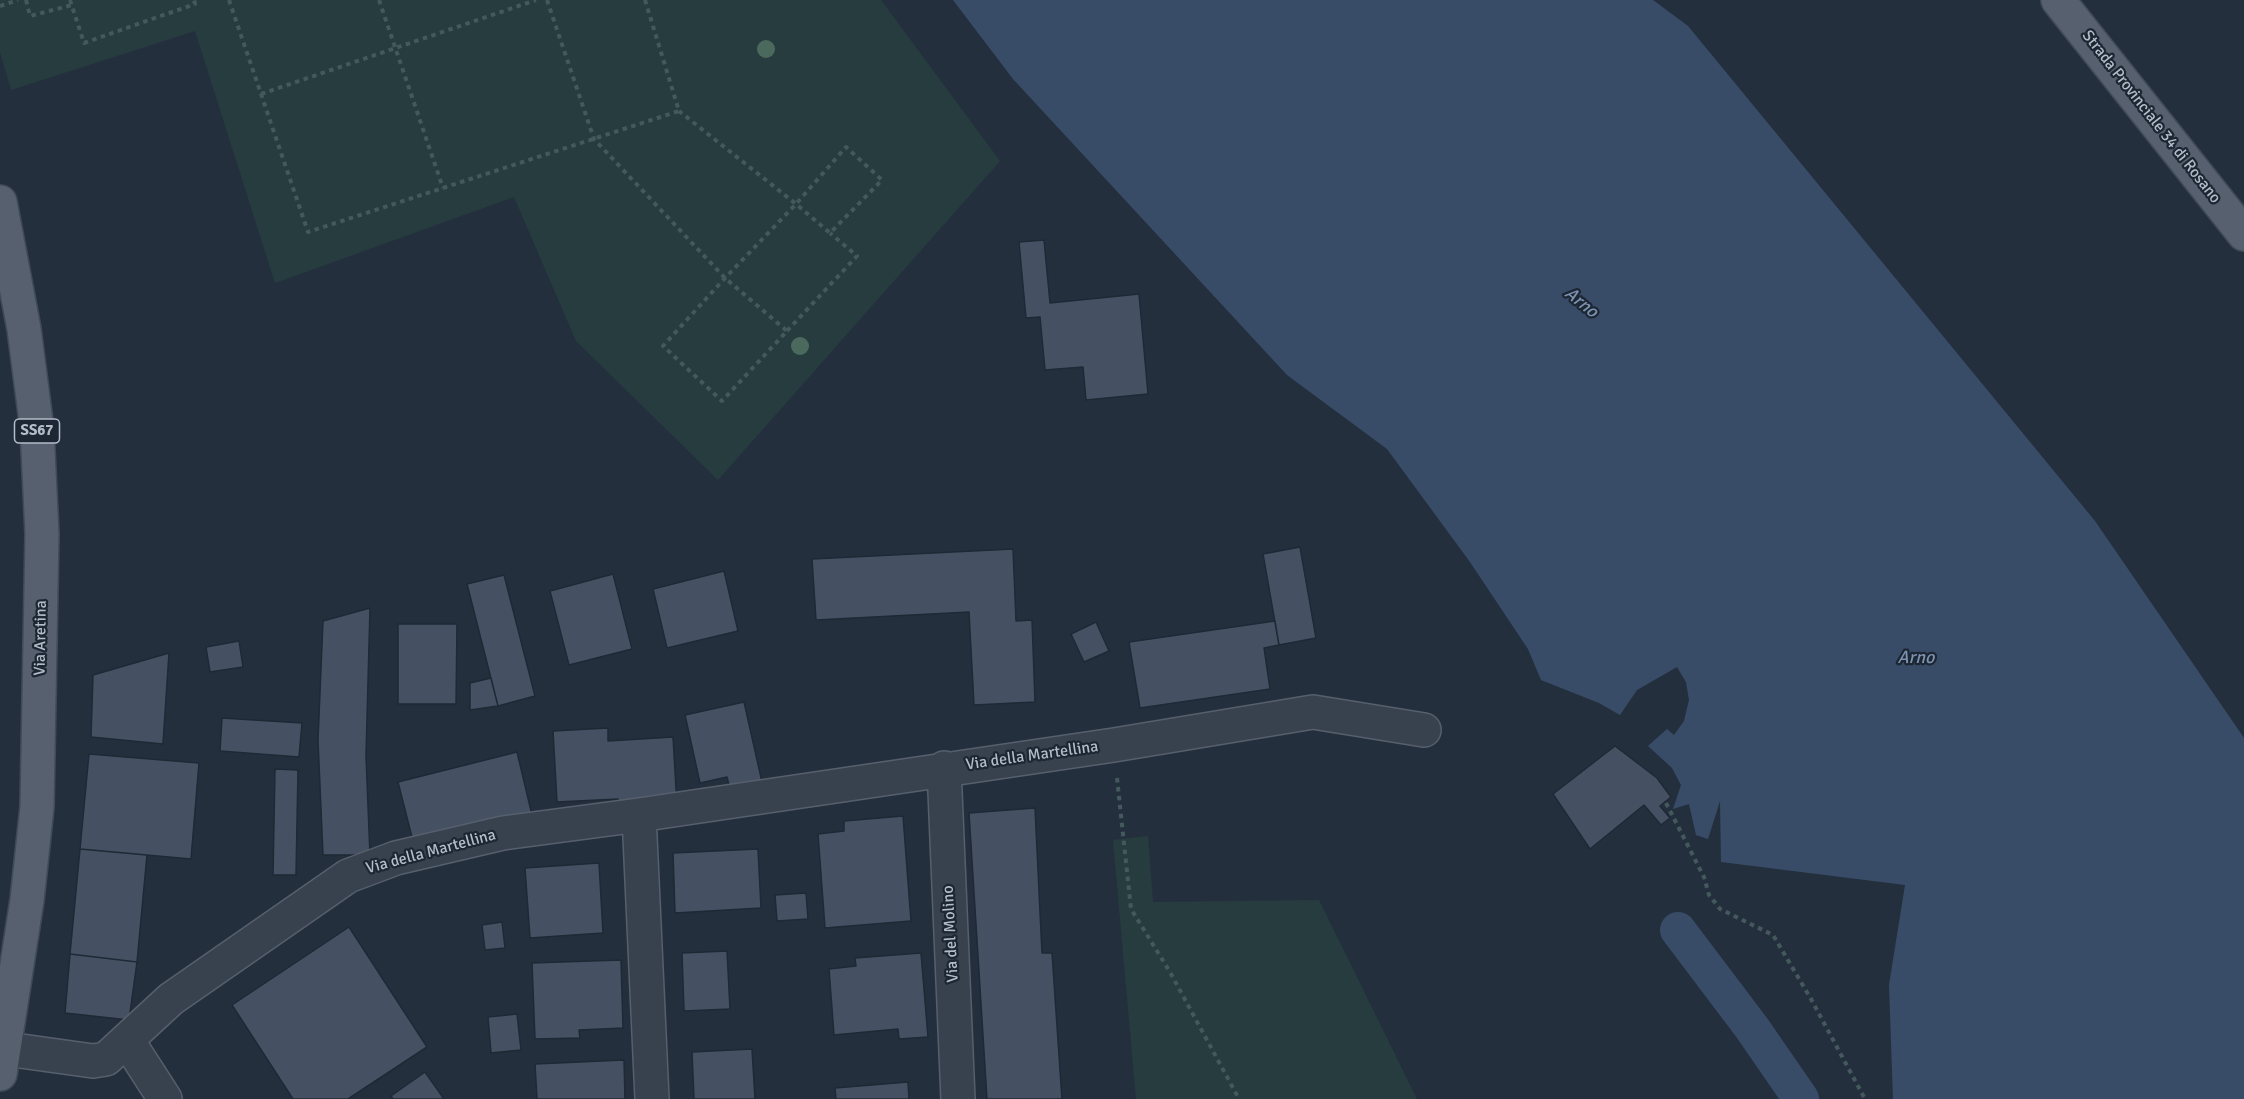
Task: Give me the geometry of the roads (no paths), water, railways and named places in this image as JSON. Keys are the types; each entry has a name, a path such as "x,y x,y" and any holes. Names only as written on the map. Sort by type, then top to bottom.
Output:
{"main road":[{"name":"Strada Provinciale 34 di Rosano","path":"2058,0 2244,234"},
{"name":"Via Aretina","path":"0,202 24,329 37,429 42,534 37,807 27,900 2,1057"}],"street":[{"name":"Via della Martellina","path":"2,1057 100,1061 111,1056 158,1011 348,876 369,866 503,833 639,816 944,768 1114,745 1313,712 1424,730"},
{"name":"Via del Molino","path":"944,768 958,1099"},
{"path":"639,816 652,1099"},
{"path":"127,1040 165,1099"}],"water":[{"name":"Arno","path":"953,0 1653,0 1688,26 2095,521 2244,738 2244,1099 1893,1099 1889,985 1905,885 1721,862 1720,801 1708,839 1696,835 1689,804 1673,809 1681,785 1672,768 1648,746 1667,729 1674,735 1684,721 1689,700 1686,682 1677,667 1637,690 1620,715 1599,703 1541,680 1528,649 1470,562 1387,449 1287,375 1013,79"}],"waterway":[{"path":"1678,930 1752,1028 1801,1099"}]}
